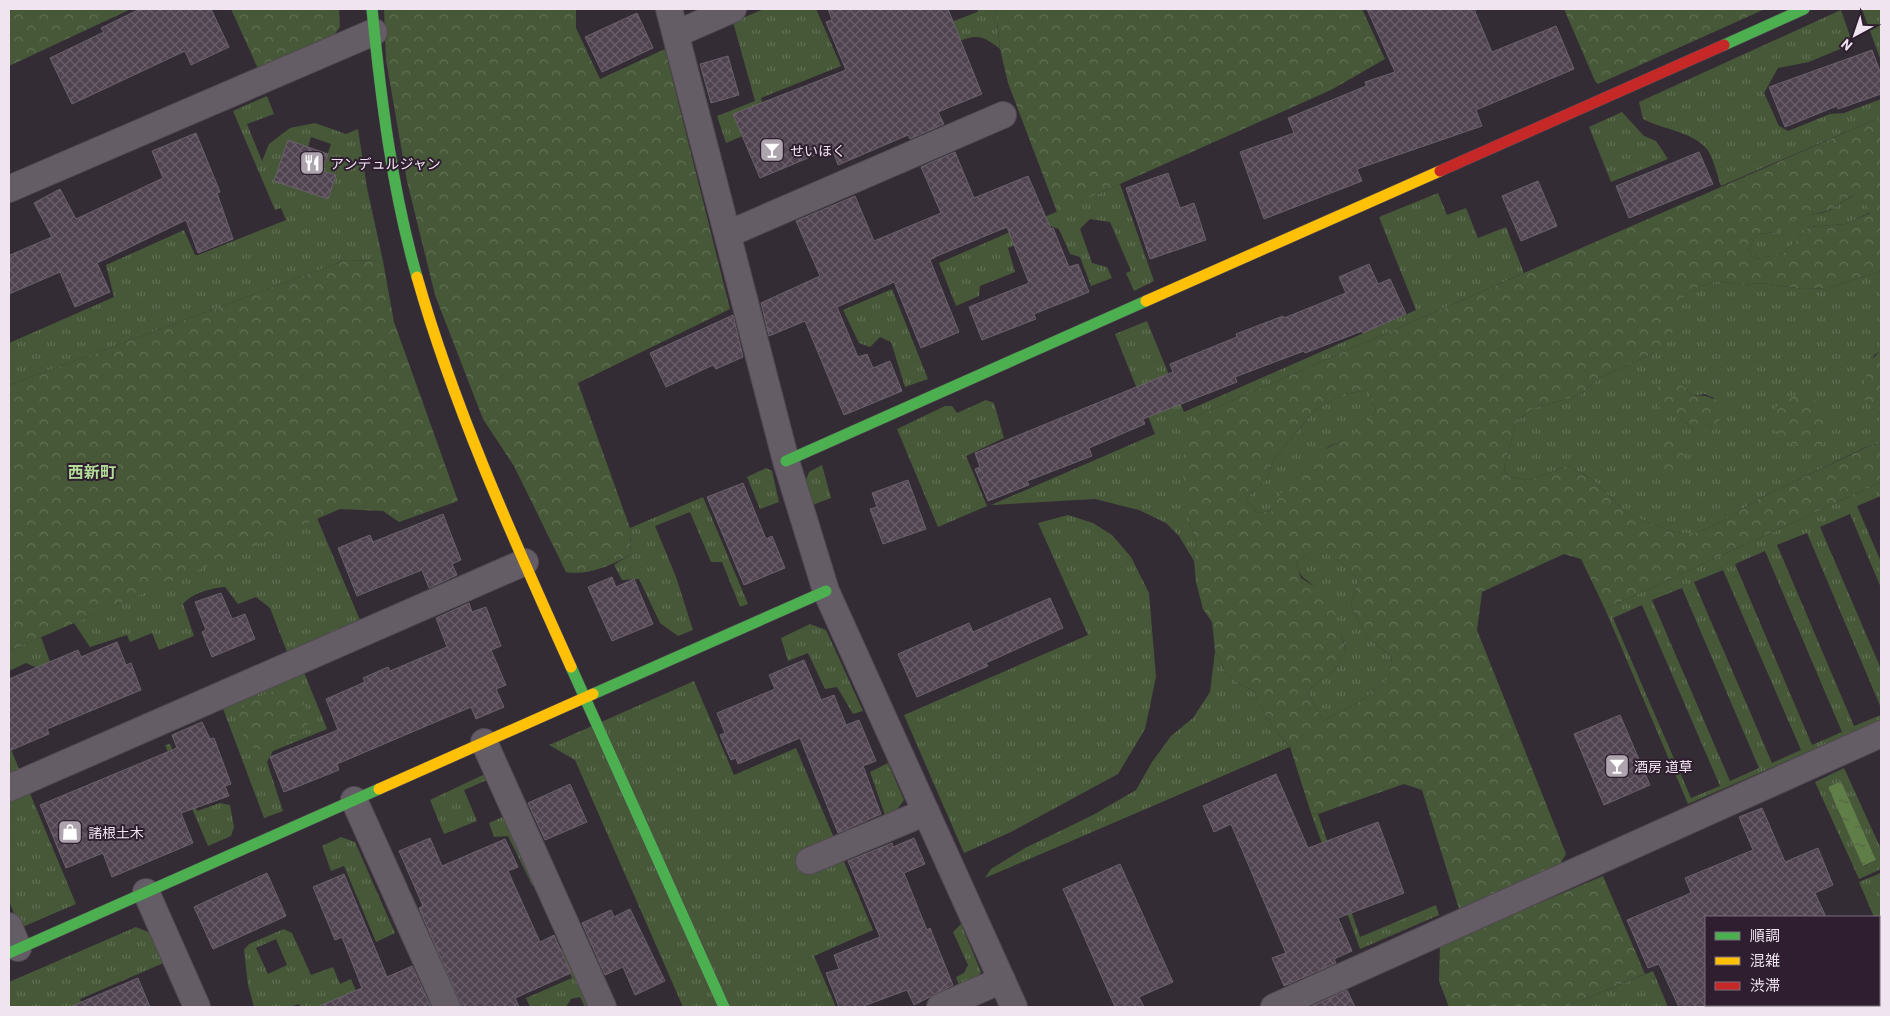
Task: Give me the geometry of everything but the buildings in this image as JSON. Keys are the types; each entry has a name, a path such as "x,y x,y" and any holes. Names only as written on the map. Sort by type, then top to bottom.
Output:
{"street":[{"path":"670,9 786,461 826,591 1014,1007"},
{"path":"676,34 733,9"},
{"path":"786,461 1804,9"},
{"path":"9,189 373,20 388,142 416,274 438,345 525,562 583,698 724,1007"},
{"path":"728,234 1003,115"},
{"path":"9,788 525,562"},
{"path":"12,942 146,892 826,591"},
{"path":"1274,1007 1881,734"},
{"path":"484,742 603,1007"},
{"path":"354,800 447,1007"},
{"path":"809,861 926,812"},
{"path":"146,892 197,1007"},
{"path":"940,1007 1002,980"}],"green space":[{"path":"9,9 131,9 9,66"},
{"path":"231,9 339,9 340,27 331,39 259,71"},
{"path":"384,9 576,9 576,28 600,79 665,49 730,309 578,383 630,528 631,554 608,566 591,571 566,572 514,466 483,419 435,295 407,181 386,60"},
{"path":"764,9 816,9 841,66 761,98 771,124 726,143 717,116 755,101 733,22"},
{"path":"979,9 997,9 1000,49 987,40 977,37 952,44 944,25 977,12"},
{"path":"997,9 1362,9 1385,59 1331,90 1057,212 1008,83 1000,49"},
{"path":"1564,9 1765,9 1598,84"},
{"path":"1862,9 1881,9 1881,61"},
{"path":"1841,10 1850,36 1845,47 1809,62 1778,68 1764,93 1779,126 1788,131 1830,114 1844,113 1881,99 1881,117 1721,186 1712,159 1704,146 1690,137 1643,119 1639,102"},
{"path":"267,96 274,114 247,124 262,161 269,144 290,128 315,123 346,134 358,129 367,188 383,261 346,260 9,385 9,343 114,297 106,265 184,230 195,255 198,255 286,220 281,208 275,210 233,111","holes":["311,137 331,144 322,171 336,175 328,199 274,181 288,140 308,147"]},
{"path":"1622,112 1644,136 1656,141 1668,159 1611,182 1589,127"},
{"path":"1881,117 1881,271 1828,288 1803,289 1762,283 1742,285 1717,281 1700,286 1684,296 1670,340 1652,354 1599,378 1580,395 1531,409 1516,422 1504,469 1509,477 1530,480 1567,466 1592,479 1628,514 1665,529 1681,533 1697,533 1729,518 1756,500 1867,447 1881,443 1881,482 1605,609 1581,559 1564,554 1482,592 1477,630 1566,854 1560,864 1459,909 1422,790 1404,784 1318,814 1311,813 1290,747 1267,719 1254,691 1239,684 1226,673 1215,651 1212,622 1203,609 1196,582 1194,561 1196,540 1189,522 1182,471 1186,439 1197,416","holes":["1853,196 1868,206 1870,213 1846,224 1809,227 1784,253 1757,259 1748,249 1757,234 1778,232 1783,226 1795,219 1829,210","1368,390 1376,410 1360,429 1318,453 1299,468 1284,489 1272,511 1257,513 1246,499 1268,478 1273,460 1315,410 1344,394","1324,552 1342,563 1358,580 1351,606 1367,637 1392,657 1389,678 1364,699 1323,721 1308,692 1335,669 1346,651 1333,605 1317,588 1301,578 1296,562 1309,554"]},
{"path":"1120,184 1154,281 1134,291 1126,273 1131,271 1110,222 1090,219 1080,229 1092,263 1107,267 1112,278 1091,286 1080,257 1070,254 1059,229 1047,225 1020,243 1008,248 1015,272 980,286 979,296 956,306 939,263"},
{"path":"1438,193 1447,215 1466,208 1478,238 1506,227 1524,273 1197,416 1189,522 1196,540 1194,561 1179,536 1166,523 1139,510 1095,499 991,505 1155,434 1115,334 1147,321 1184,412 1416,310 1379,217"},
{"path":"1854,196 1868,206 1871,212 1846,224 1809,227 1784,253 1757,259 1748,249 1757,234 1778,232 1784,225 1796,218 1830,210"},
{"path":"346,260 383,261 394,322 458,501 399,522 383,511 340,509 9,651 9,385"},
{"path":"1881,271 1881,351 1874,355 1866,382 1874,409 1881,409 1881,443 1866,447 1756,500 1729,518 1697,533 1681,533 1665,529 1628,514 1592,479 1567,466 1530,480 1509,477 1504,469 1516,422 1531,409 1580,395 1599,378 1652,354 1684,296 1700,286 1717,281 1742,285 1762,283 1803,289 1828,288","holes":["1687,390 1693,396 1704,394 1714,398 1695,430 1681,419"]},
{"path":"892,289 928,379 905,387 891,342 880,337 870,347 859,343 843,310"},
{"path":"1881,351 1881,409 1874,409 1862,397 1869,366"},
{"path":"1675,379 1693,396 1710,397 1724,407 1718,424 1708,431 1695,430 1681,419 1660,409 1654,392 1662,383"},
{"path":"1368,390 1376,410 1369,422 1354,435 1328,447 1281,494 1272,511 1257,513 1246,499 1268,478 1273,460 1315,410 1344,394"},
{"path":"1802,396 1811,398 1822,406 1827,417 1826,440 1816,448 1798,446 1784,441 1779,436 1773,422 1772,412 1784,398"},
{"path":"986,400 994,403 1004,438 966,456 987,506 938,527 897,429 945,406 952,406 957,413"},
{"path":"1661,430 1670,430 1686,458 1683,471 1675,479 1665,478 1655,467 1659,453"},
{"path":"822,465 831,498 810,506 804,485 809,472"},
{"path":"766,468 772,471 779,502 760,509 747,477"},
{"path":"1881,482 1881,496 1857,506 1881,562 1881,588 1850,514 1820,527 1881,669 1881,708 1807,533 1777,545 1854,726 1881,715 1881,720 1688,804 1605,609","holes":["1765,551 1842,732 1812,745 1735,564","1723,570 1801,750 1772,763 1694,582","1682,588 1759,768 1730,781 1652,600","1642,605 1720,786 1691,798 1613,618"]},
{"path":"703,497 748,604 740,607 722,562 711,562 690,512 655,526 676,577 693,630 678,636 660,623 639,579 622,580 614,565 631,554 630,528"},
{"path":"1068,515 1093,523 1112,535 1131,557 1149,593 1156,677 1145,729 1118,774 1011,832 964,853 904,715 1088,635 1038,523"},
{"path":"317,518 362,625 289,657 270,608 256,597 238,604 225,587 202,592 187,600 183,604 194,636 159,650 152,633 130,642 127,635 90,647 74,623"},
{"path":"1324,551 1342,563 1358,580 1351,606 1367,637 1392,657 1389,678 1364,699 1323,721 1308,692 1335,669 1346,650 1330,608 1321,593 1302,576 1296,562 1309,554"},
{"path":"810,624 826,630 863,711 853,714 837,687 825,689 808,653 788,661 781,638"},
{"path":"41,637 57,681 45,684 35,667 26,663 9,671 9,651"},
{"path":"1215,651 1226,673 1239,684 1254,691 1267,719 1290,747 985,878 991,869 1025,848 1093,815 1136,790 1152,762 1171,736 1193,718 1210,692"},
{"path":"303,670 327,729 273,751 267,762 283,811 264,818 222,706"},
{"path":"694,681 734,775 796,748 873,930 814,956 836,1007 683,1007 575,760 549,745"},
{"path":"294,686 305,706 308,717 307,729 289,740 258,750 247,744 236,718 240,711 246,704 260,696"},
{"path":"9,744 19,769 9,774"},
{"path":"170,744 197,811 220,803 230,805 234,827 231,836 208,846 165,745"},
{"path":"888,763 904,800 896,811 885,815 870,772"},
{"path":"1844,768 1881,849 1881,869 1859,879 1815,782","holes":["1841,781 1876,860 1864,866 1828,787"]},
{"path":"485,774 487,780 464,790 477,821 444,834 430,800"},
{"path":"29,791 76,904 20,928 9,901 9,799"},
{"path":"1311,813 1318,814 1360,937 1436,905 1439,915 1360,949"},
{"path":"507,815 538,886 532,885 508,836 494,837 489,823"},
{"path":"341,837 355,842 395,933 376,942 344,866 331,871 322,846"},
{"path":"1881,873 1881,934 1880,916 1874,916 1859,882"},
{"path":"1603,876 1645,974 1565,1007 1449,1007 1439,981 1440,945"},
{"path":"961,924 981,972 975,982 960,988 956,977 964,973 968,965 953,932"},
{"path":"136,927 153,934 166,962 80,999 83,1007 9,1007 9,982"},
{"path":"284,929 292,933 311,975 333,967 340,984 351,979 363,1007 302,1007 298,1004 291,1007 254,1007 248,985 244,950 249,944","holes":["276,939 287,965 268,974 256,948"]},
{"path":"565,947 592,1007 585,1007 580,997 571,999 566,1007 530,1007 526,998 572,978 561,949"},
{"path":"1653,971 1668,1007 1565,1007"}],"water":[{"path":"1841,781 1876,860 1863,866 1828,787"}],"traffic: fast":[{"path":"372,9 388,144 408,244 417,277"},
{"path":"1724,45 1804,9"},
{"path":"786,461 1146,301"},
{"path":"593,694 826,591"},
{"path":"571,667 724,1007"},
{"path":"9,953 379,789"}],"traffic: slow":[{"path":"1146,301 1440,171"},
{"path":"417,277 432,327 467,426 507,523 571,667"},
{"path":"379,789 593,694"}],"traffic: jam":[{"path":"1440,171 1724,45"}],"place":[{"name":"せいほく","path":"772,150"},
{"name":"アンデュルジャン","path":"312,163"},
{"name":"酒房 道草","path":"1617,766"},
{"name":"諸根土木","path":"70,832"}],"district":[{"name":"西新町","path":"92,471"}]}
